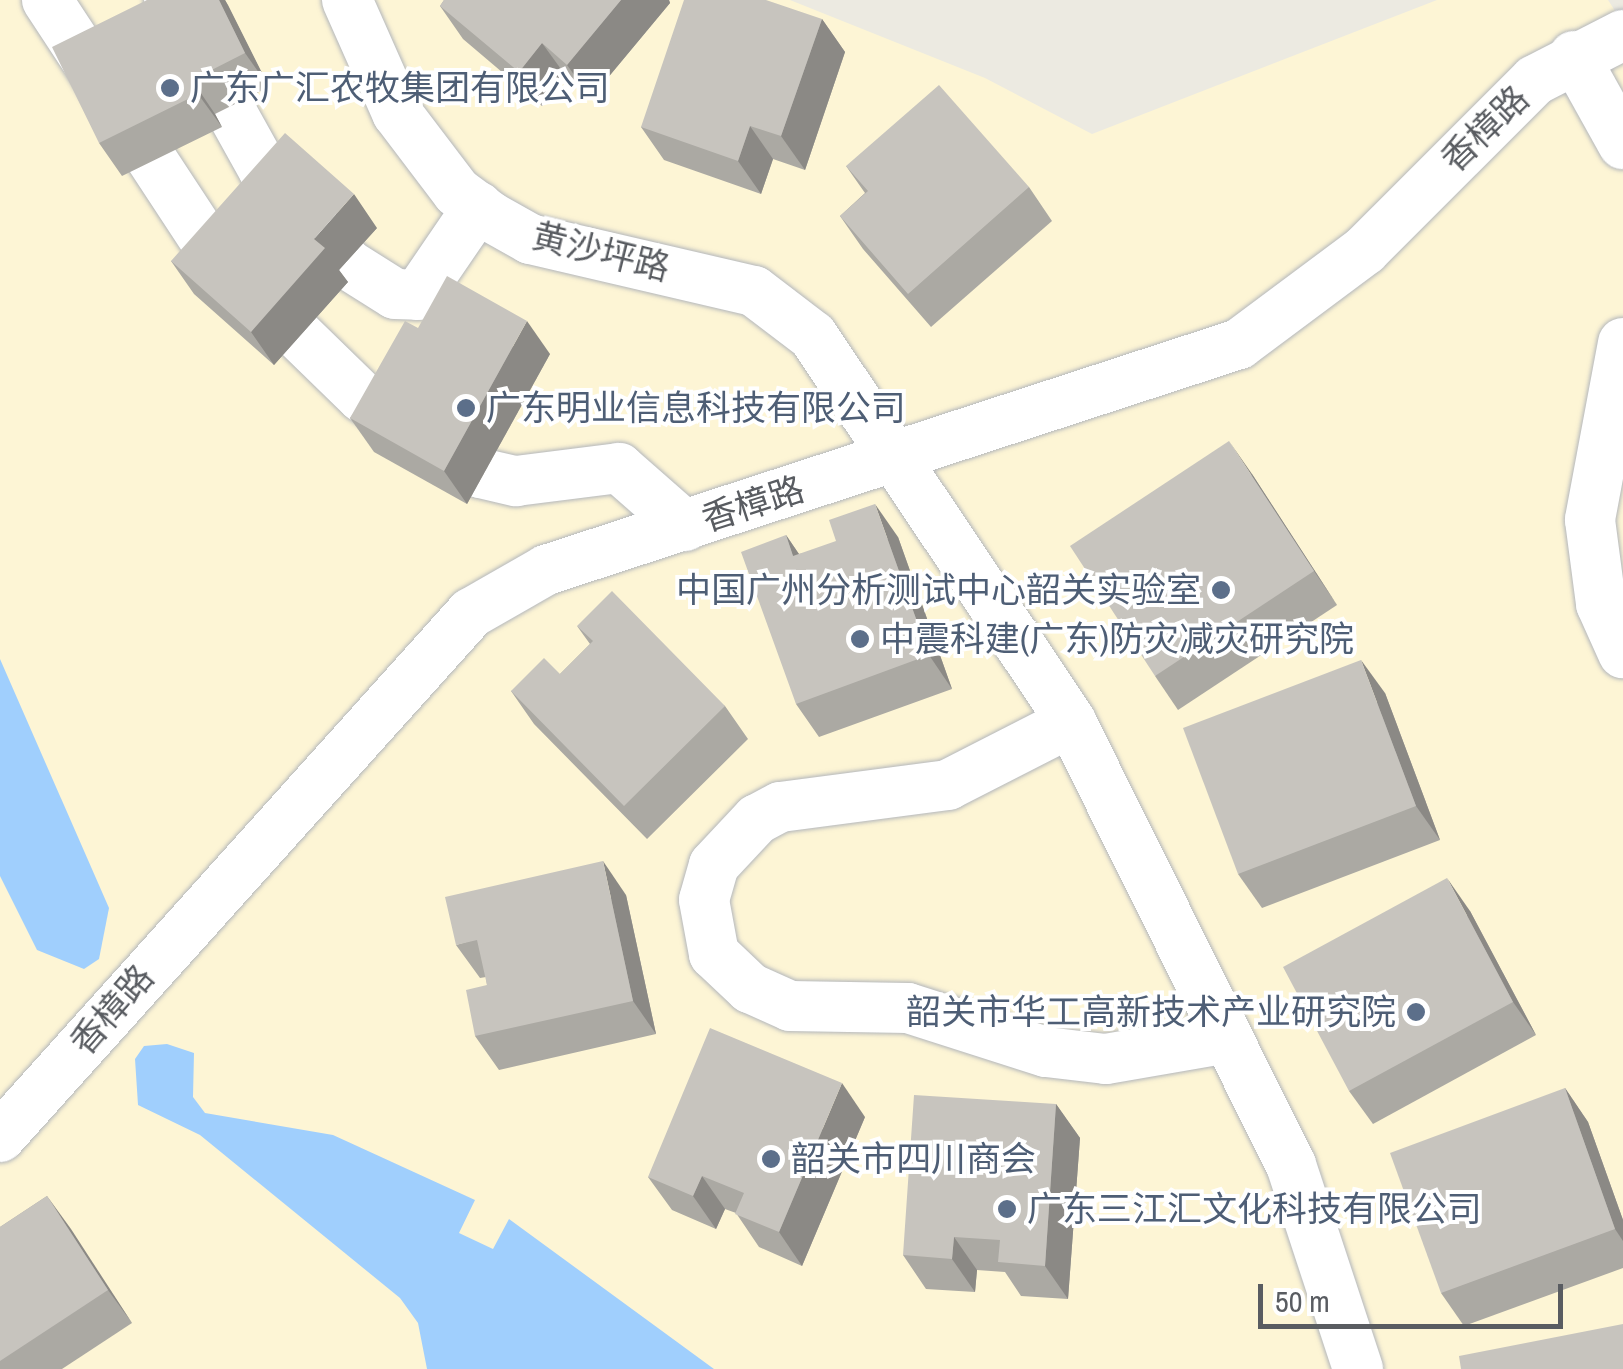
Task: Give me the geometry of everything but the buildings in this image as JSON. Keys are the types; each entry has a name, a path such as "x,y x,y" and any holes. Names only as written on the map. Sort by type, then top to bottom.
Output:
{"street":[{"path":"47,0 212,251 362,398 480,472 516,481 620,468 685,526"},
{"path":"169,0 264,171 349,265 395,294 418,295 478,207"},
{"name":"黄沙坪路","path":"347,0 398,112 478,207 530,239 705,276 788,312 895,459 1071,722 1223,1039 1291,1165 1358,1369"},
{"name":"香樟路","path":"0,1137 470,613 546,570 1239,344 1304,304 1498,112 1574,56 1623,35"},
{"path":"1574,56 1623,144"},
{"path":"1623,343 1590,520 1602,604 1623,653"},
{"path":"1071,722 948,785 780,807 757,819 714,865 704,900 714,954 750,988 790,1006 908,1008 1046,1052 1106,1059 1223,1039"}],"shaded area":[{"path":"0,0 790,0 985,78 1092,134 1437,0 1608,0 1623,23 1623,1369 0,1369"}],"water":[{"path":"0,659 109,908 99,959 84,969 37,950 0,876"},
{"path":"167,1044 194,1053 193,1097 205,1113 333,1135 475,1200 459,1233 493,1249 509,1219 714,1369 427,1369 418,1323 400,1298 200,1135 138,1105 135,1059 144,1046"}],"place":[{"name":"广东广汇农牧集团有限公司","path":"170,88"},
{"name":"广东明业信息科技有限公司","path":"466,408"},
{"name":"中国广州分析测试中心韶关实验室","path":"1221,590"},
{"name":"中震科建(广东)防灾减灾研究院","path":"860,639"},
{"name":"韶关市华工高新技术产业研究院","path":"1416,1012"},
{"name":"韶关市四川商会","path":"771,1159"},
{"name":"广东三江汇文化科技有限公司","path":"1007,1209"}]}
